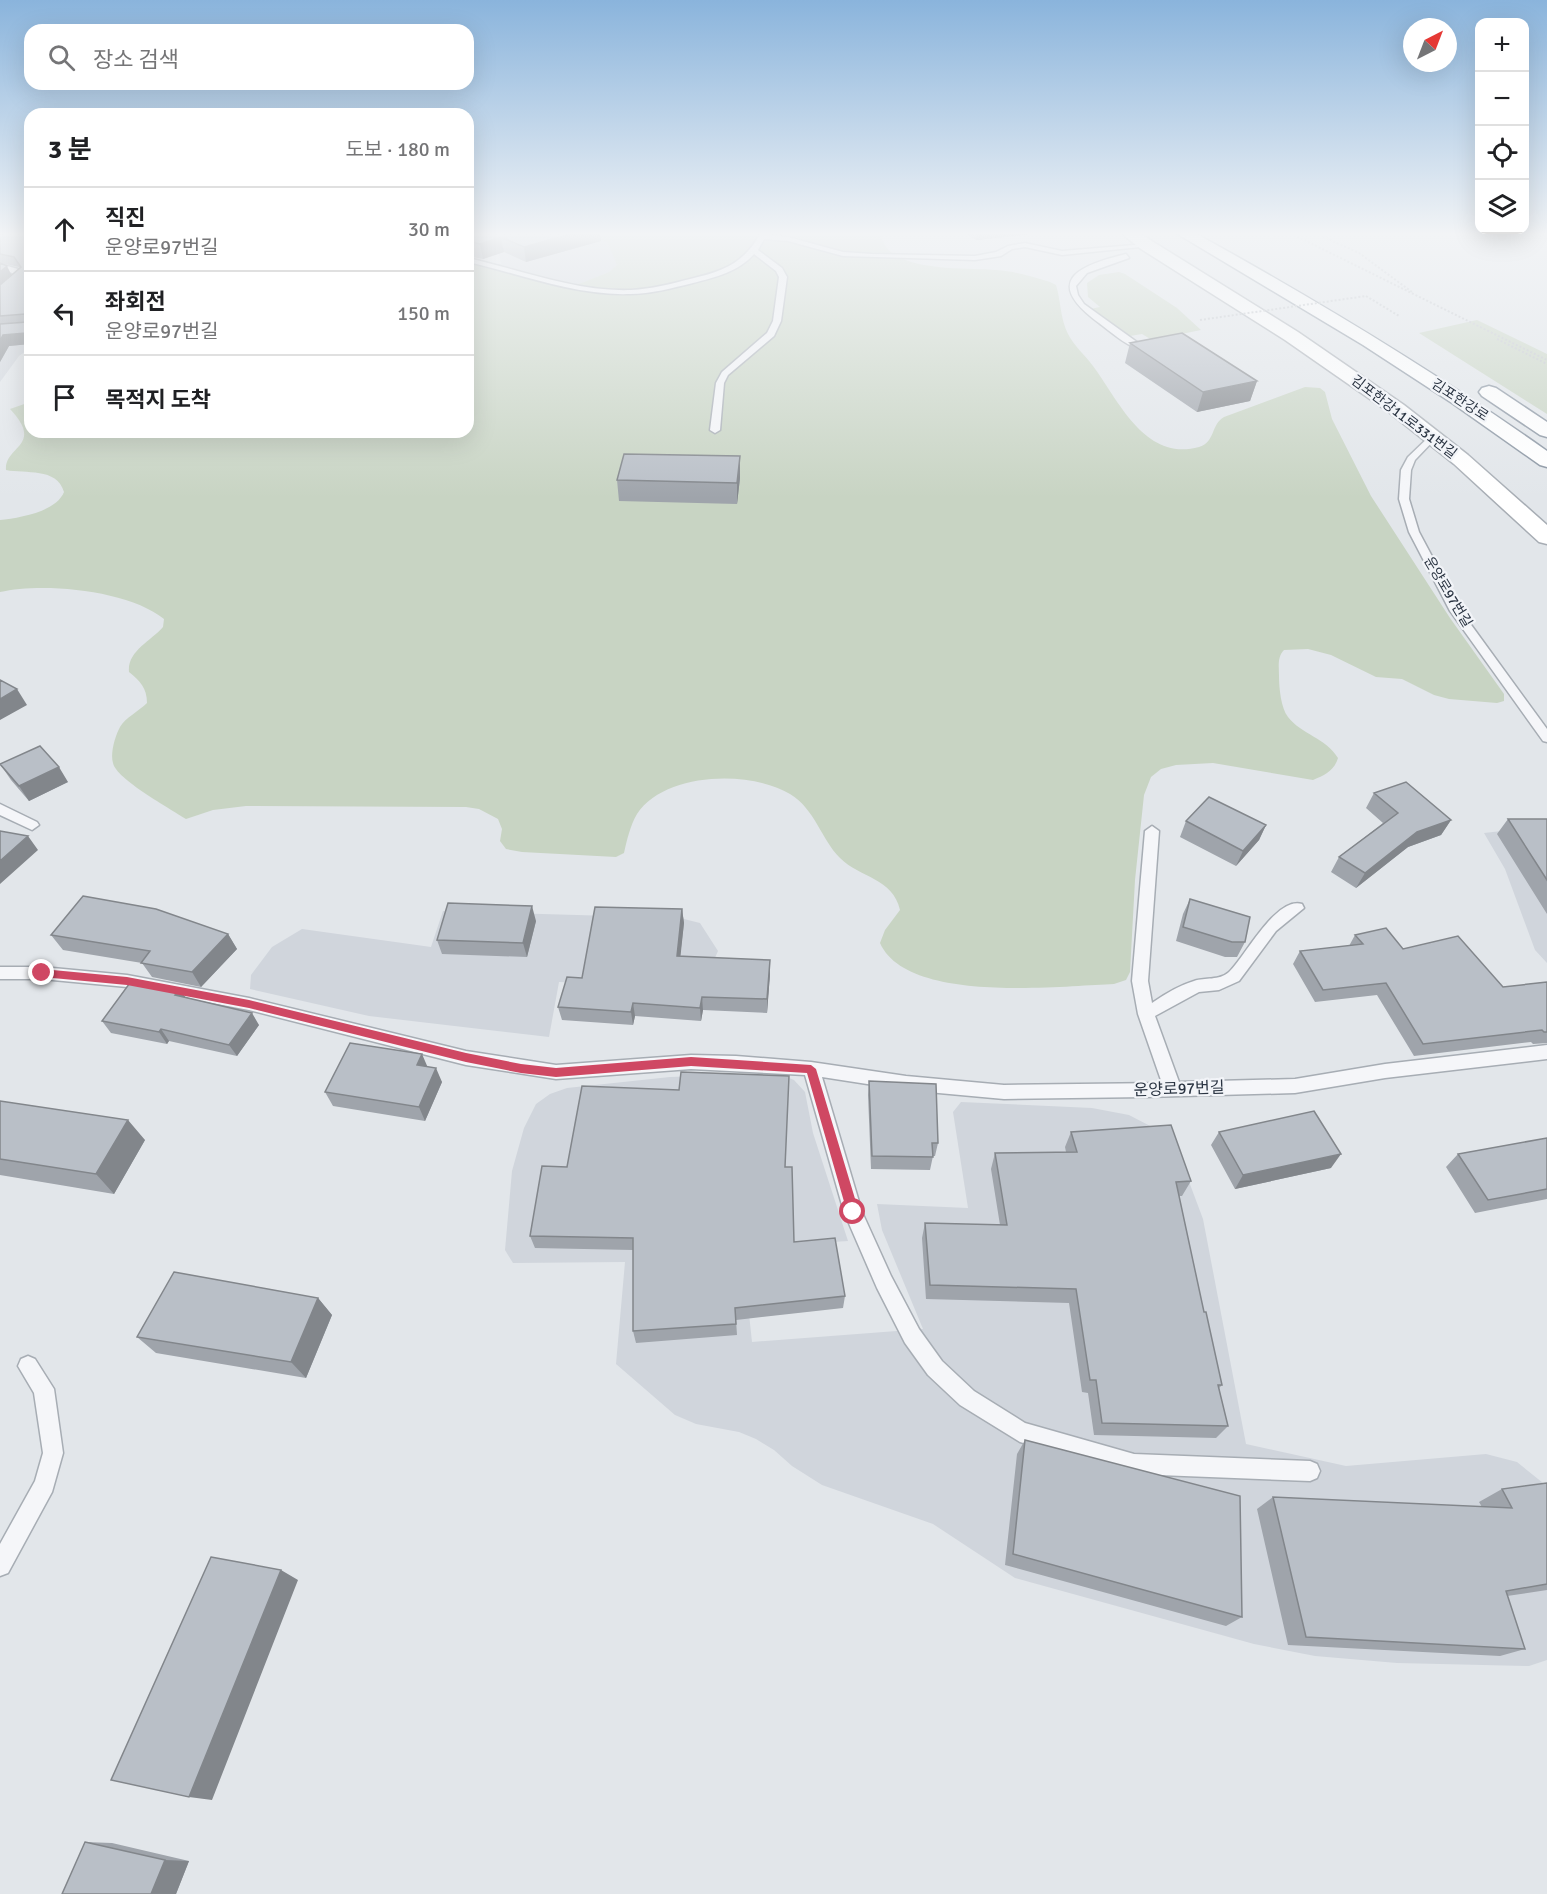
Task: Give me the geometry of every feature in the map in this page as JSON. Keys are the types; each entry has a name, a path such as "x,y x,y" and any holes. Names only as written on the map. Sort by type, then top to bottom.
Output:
{"main road":[{"name":"김포한강11로331번길","path":"1270,321 1433,436 1547,537"},
{"name":"김포한강로","path":"1338,321 1498,425 1547,461"},
{"name":"김포한강로","path":"1473,382 1547,431"}],"lane":[{"path":"715,430 720,383 725,374 771,334 777,321"},
{"path":"1102,321 1137,347"},
{"name":"운양로97번길","path":"1433,436 1411,459 1406,470 1404,499 1414,532 1456,611 1547,738"},
{"path":"0,809 32,825"},
{"path":"1152,831 1140,981 1146,1014 1173,1089"},
{"path":"1146,1014 1178,994 1197,986 1219,984 1234,977 1271,927 1297,908"},
{"name":"운양로97번길","path":"0,973 42,973 127,981 249,1004 466,1058 556,1072 691,1062 811,1069 906,1083 1004,1092 1173,1089 1295,1086 1395,1070 1547,1052"},
{"path":"811,1069 853,1212 884,1282 912,1336 935,1368 967,1398 1020,1432 1134,1464 1310,1472"},
{"path":"0,1565 45,1485 53,1453 44,1389 28,1366"}],"path":[{"path":"1463,321 1547,362"},
{"path":"1466,321 1547,362"}],"shaded area":[{"path":"24,332 24,352 0,382 0,334"},
{"path":"1547,826 1547,963 1535,950 1505,869 1484,833"},
{"path":"443,911 680,918 700,923 718,951 702,987 559,982 549,1037 369,1016 250,989 251,975 272,947 302,929 431,947"},
{"path":"782,1075 794,1080 805,1092 813,1133 848,1241 742,1248 752,1342 923,1329 882,1230 877,1204 968,1208 953,1112 961,1102 1092,1108 1129,1115 1154,1128 1179,1155 1203,1219 1246,1444 1346,1466 1486,1454 1517,1462 1543,1483 1547,1491 1547,1660 1529,1666 1397,1663 1315,1656 1254,1644 1015,1578 933,1524 822,1485 756,1439 739,1432 696,1424 675,1415 616,1364 625,1262 513,1263 505,1250 512,1171 524,1128 536,1104 550,1094 567,1088 670,1077"}],"green space":[{"path":"474,321 1063,321 1070,338 1135,425 1163,446 1180,449 1199,447 1208,442 1217,424 1224,417 1305,387 1320,388 1325,392 1332,419 1371,496 1450,618 1504,694 1504,701 1497,703 1449,699 1434,695 1402,679 1376,677 1331,655 1308,649 1284,650 1279,659 1279,686 1288,717 1293,723 1327,746 1338,758 1328,772 1313,780 1213,763 1176,765 1161,769 1151,777 1144,795 1135,880 1130,972 1126,980 1114,984 1023,988 951,983 920,975 896,962 880,943 885,930 900,910 890,891 840,858 799,800 773,786 753,781 709,779 667,790 650,800 637,814 624,853 616,857 522,852 506,849 500,841 502,829 498,819 479,809 466,807 246,806 213,810 186,819 124,777 116,770 112,755 122,724 147,703 146,693 142,685 129,672 129,665 136,652 163,627 164,619 149,609 130,601 85,591 39,588 0,592 0,520 36,513 53,505 64,492 60,484 48,475 6,470 7,462 24,438 474,438"},
{"path":"1108,321 1192,321 1201,330 1152,340 1142,334 1130,336"},
{"path":"1480,321 1547,354 1547,414 1419,333"},
{"path":"24,404 24,431 20,421 10,409"}],"building":[{"path":"24,322 24,333 3,335 0,341 0,324"},
{"path":"1182,333 1257,381 1203,392 1130,343"},
{"path":"624,454 740,456 737,483 617,480"},
{"path":"0,680 17,689 0,699"},
{"path":"40,746 59,767 19,786 0,764"},
{"path":"1406,782 1451,820 1417,832 1365,873 1339,857 1398,813 1374,793"},
{"path":"1209,797 1266,825 1243,851 1186,821"},
{"path":"1508,819 1547,819 1547,880"},
{"path":"0,831 28,836 0,861"},
{"path":"83,896 156,909 228,934 192,972 141,963 150,951 51,935"},
{"path":"1190,899 1250,917 1245,942 1232,942 1183,927"},
{"path":"448,903 532,906 523,943 437,940"},
{"path":"595,907 682,909 677,956 770,960 767,999 702,997 700,1008 633,1003 631,1012 558,1007 567,977 582,978"},
{"path":"1386,928 1403,949 1458,936 1503,987 1547,982 1547,1032 1542,1030 1423,1044 1386,983 1323,990 1300,951 1363,944 1355,935"},
{"path":"132,980 180,989 175,995 252,1013 229,1045 161,1029 159,1032 102,1021"},
{"path":"350,1043 422,1054 417,1065 436,1068 419,1107 325,1092"},
{"path":"681,1072 789,1076 785,1167 792,1167 794,1242 835,1238 845,1296 735,1308 736,1324 633,1331 633,1238 530,1236 542,1166 567,1167 582,1086 679,1090"},
{"path":"869,1081 936,1084 938,1143 932,1143 933,1157 872,1156"},
{"path":"0,1101 128,1120 96,1174 0,1159"},
{"path":"1314,1111 1341,1154 1243,1175 1219,1132"},
{"path":"1171,1125 1191,1181 1176,1182 1222,1385 1218,1385 1228,1426 1102,1423 1096,1380 1090,1380 1076,1289 930,1285 925,1223 1007,1225 995,1153 1077,1152 1071,1132"},
{"path":"1547,1138 1547,1189 1488,1200 1458,1154"},
{"path":"174,1272 318,1298 291,1362 137,1337"},
{"path":"1025,1440 1240,1496 1242,1617 1013,1554"},
{"path":"1547,1483 1547,1584 1506,1591 1525,1649 1306,1637 1273,1497 1512,1508 1502,1489"},
{"path":"211,1557 281,1570 189,1797 111,1780"},
{"path":"85,1842 165,1860 151,1894 62,1894"}],"route":[{"path":"42,973 127,981 249,1004 466,1058 521,1068 556,1072 691,1062 811,1069 853,1212"}]}
